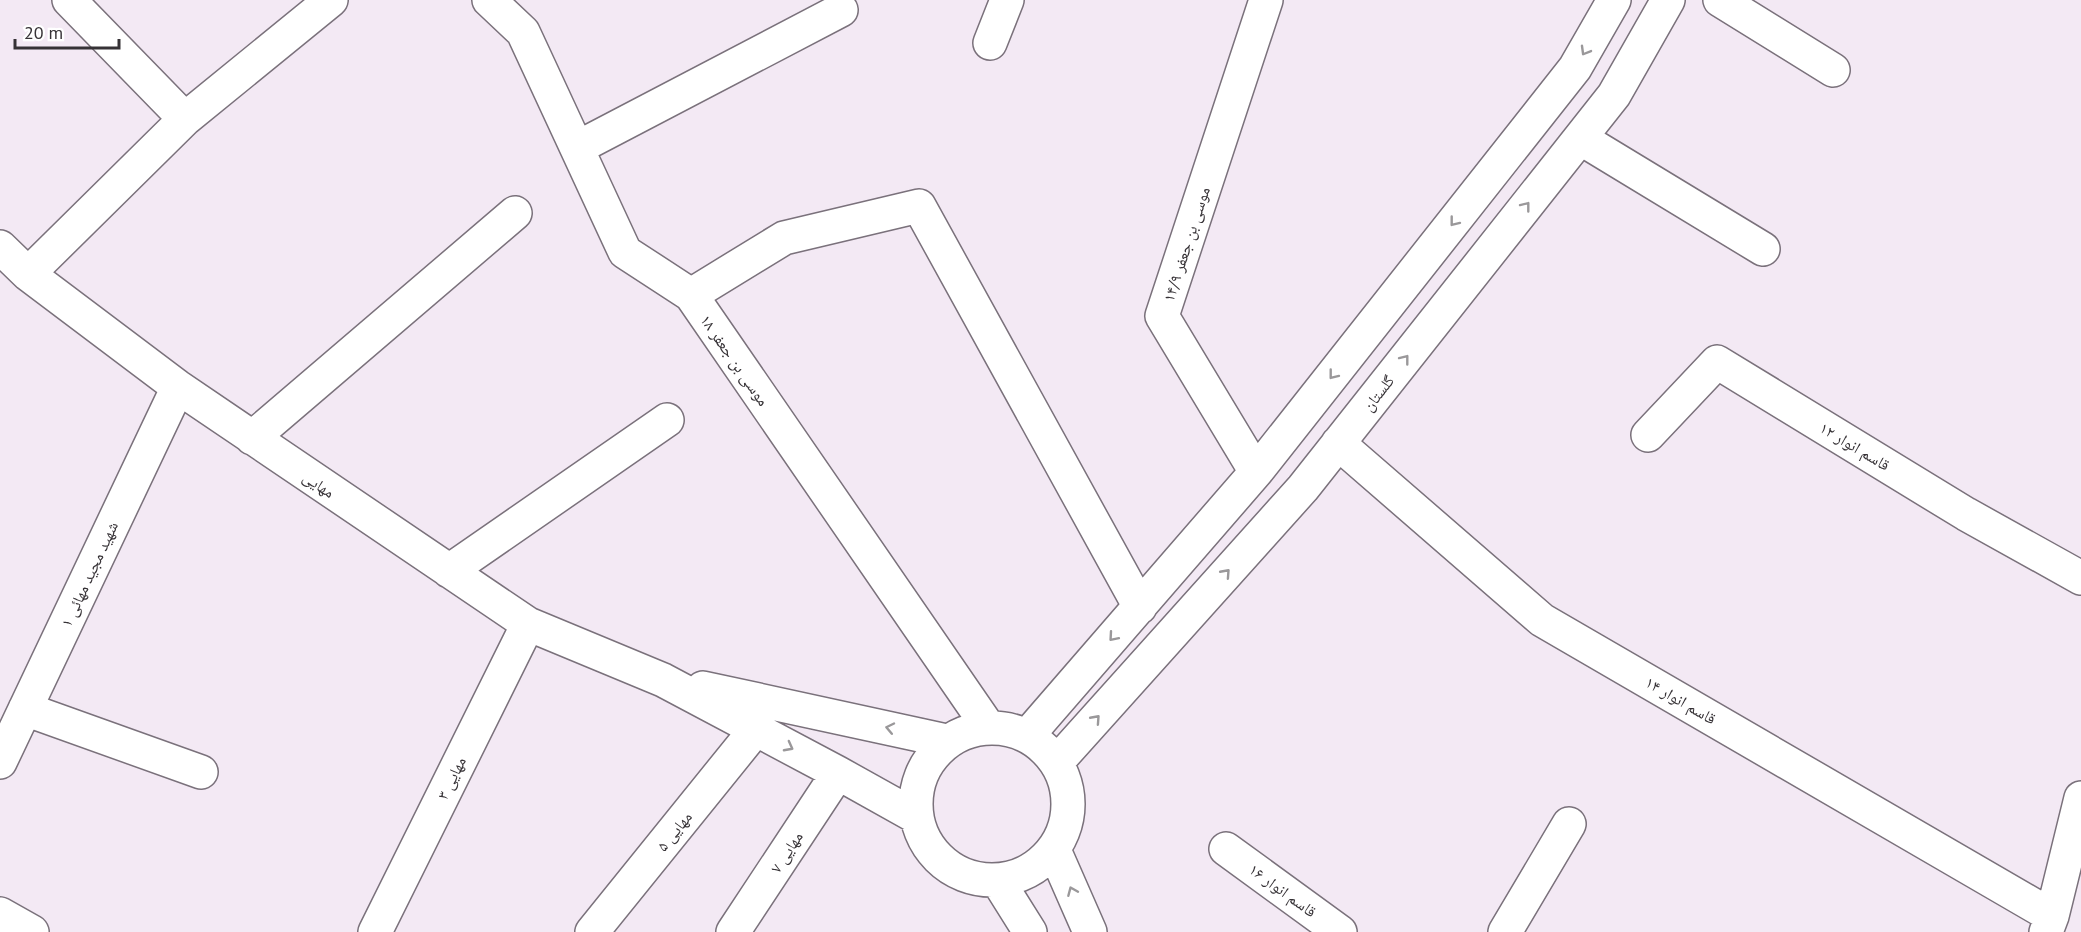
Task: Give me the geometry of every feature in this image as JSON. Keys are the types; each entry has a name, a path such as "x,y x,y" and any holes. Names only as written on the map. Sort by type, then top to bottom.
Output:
{"street":[{"path":"69,0 185,119"},
{"path":"28,274 185,119 331,0"},
{"name":"موسی بن جعفر ۱۸","path":"489,0 523,32 625,252 690,295 989,728"},
{"path":"990,42 1007,0"},
{"name":"موسی بن جعفر ۱۴/۹","path":"1256,472 1162,316 1266,0"},
{"path":"1028,735 1256,472 1575,68 1614,0"},
{"name":"گلستان","path":"1057,762 1303,488 1614,95 1668,0"},
{"path":"1719,0 1833,69"},
{"path":"577,148 841,10"},
{"path":"1580,138 1762,249"},
{"path":"690,295 784,238 920,206 1140,607"},
{"path":"252,438 514,213"},
{"name":"مهایی","path":"0,247 28,274 178,387 528,624 663,680"},
{"name":"قاسم انوار ۱۲","path":"1648,435 1717,362 1966,513 2081,578"},
{"name":"شهید مجید مهائی ۱","path":"0,762 178,387"},
{"path":"450,571 667,420"},
{"name":"قاسم انوار ۱۴","path":"1338,443 1542,620 2049,924"},
{"name":"مهایی ۳","path":"375,932 528,624"},
{"path":"663,680 947,741"},
{"path":"663,680 915,816"},
{"path":"25,709 201,772"},
{"path":"1001,727 1028,735 1044,747 1057,762 1068,791 1067,822 1054,850 1030,872 998,881 960,875 930,851 915,816 916,787 927,761 947,741 973,729 1001,727"},
{"name":"مهایی ۵","path":"592,932 756,729"},
{"name":"مهایی ۷","path":"733,932 838,773"},
{"path":"2049,924 2081,798"},
{"path":"1505,932 1569,824"},
{"name":"قاسم انوار ۱۶","path":"1226,849 1340,932"},
{"path":"1054,850 1090,932"},
{"path":"998,881 1030,932"},
{"path":"0,914 32,932"}]}
